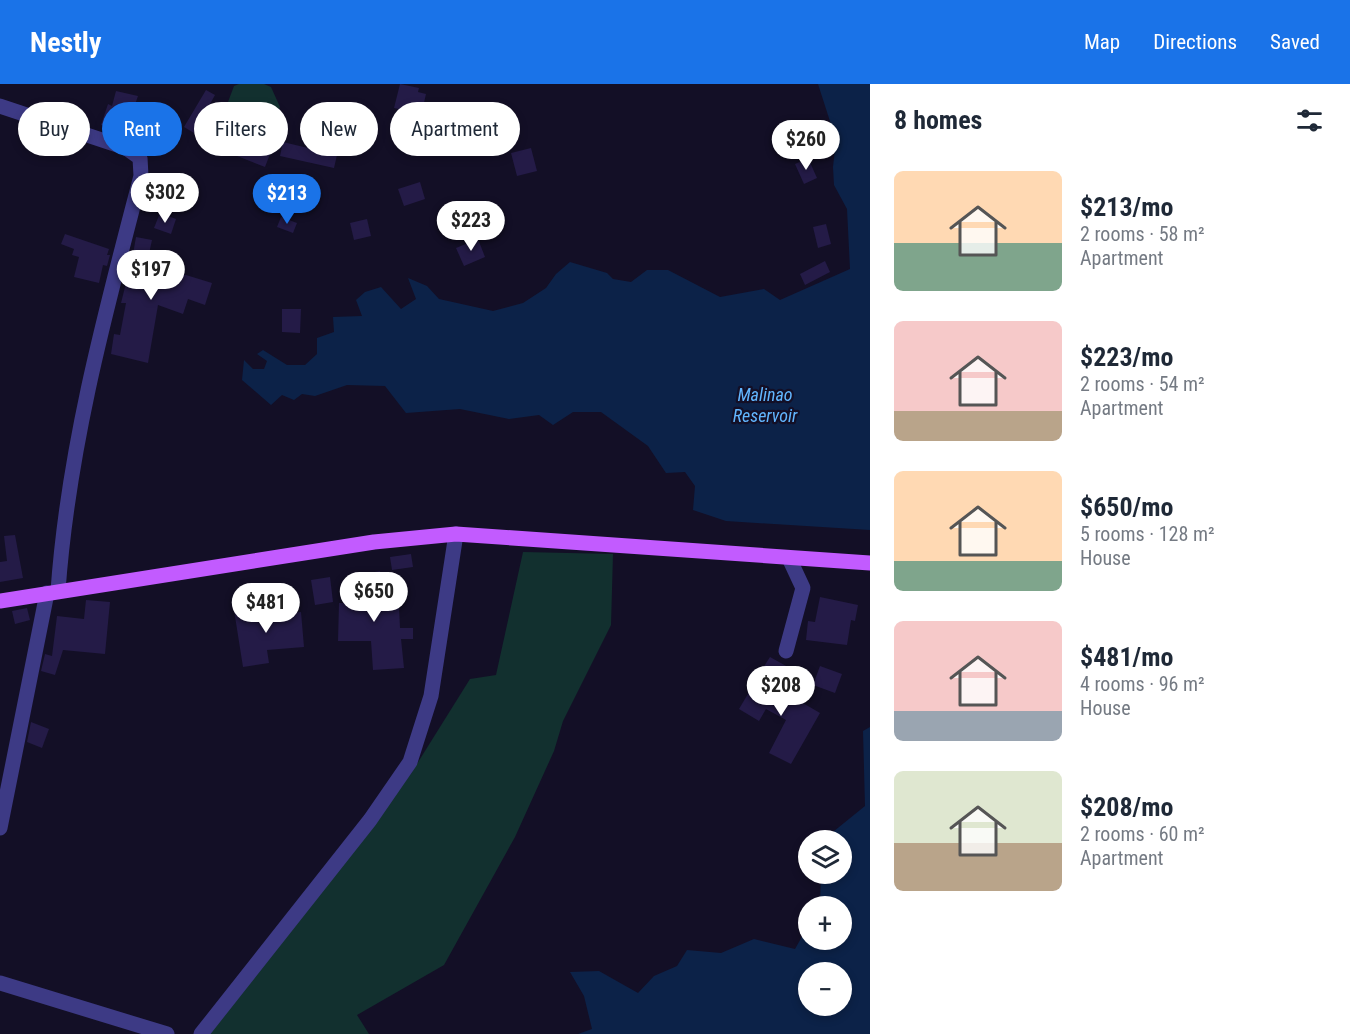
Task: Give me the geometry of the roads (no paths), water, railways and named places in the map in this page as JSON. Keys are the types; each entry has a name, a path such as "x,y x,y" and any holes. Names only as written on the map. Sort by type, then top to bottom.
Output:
{"main road":[{"path":"0,601 374,542 456,534 870,563"}],"street":[{"path":"0,106 126,148 140,158 141,176 96,347 53,592 0,828"},
{"path":"201,1034 370,820 410,762 431,696 456,534"},
{"path":"786,651 803,588 789,558"},
{"path":"0,983 167,1034"}],"water":[{"name":"Malinao Reservoir","path":"818,84 870,84 870,530 726,521 693,510 695,486 685,472 666,473 648,446 601,412 573,412 553,425 539,415 509,419 460,409 406,413 385,386 347,385 315,396 302,394 294,400 282,395 271,405 242,380 244,360 253,369 264,369 267,361 257,354 263,350 287,365 305,365 317,354 317,338 334,332 333,317 362,316 356,300 365,292 381,287 401,309 416,299 408,278 427,286 439,299 493,311 523,303 546,288 556,274 570,262 607,273 613,279 631,282 647,270 668,270 720,297 764,289 780,300 850,269 847,209 834,185 836,140"},
{"path":"870,727 870,1034 578,1034 592,1029 584,996 570,972 599,971 638,993 654,976 677,966 687,950 721,953 754,939 795,949 798,944 798,950 852,950 852,896 820,896 821,884 852,884 852,830 835,830 865,806 863,731"}]}
